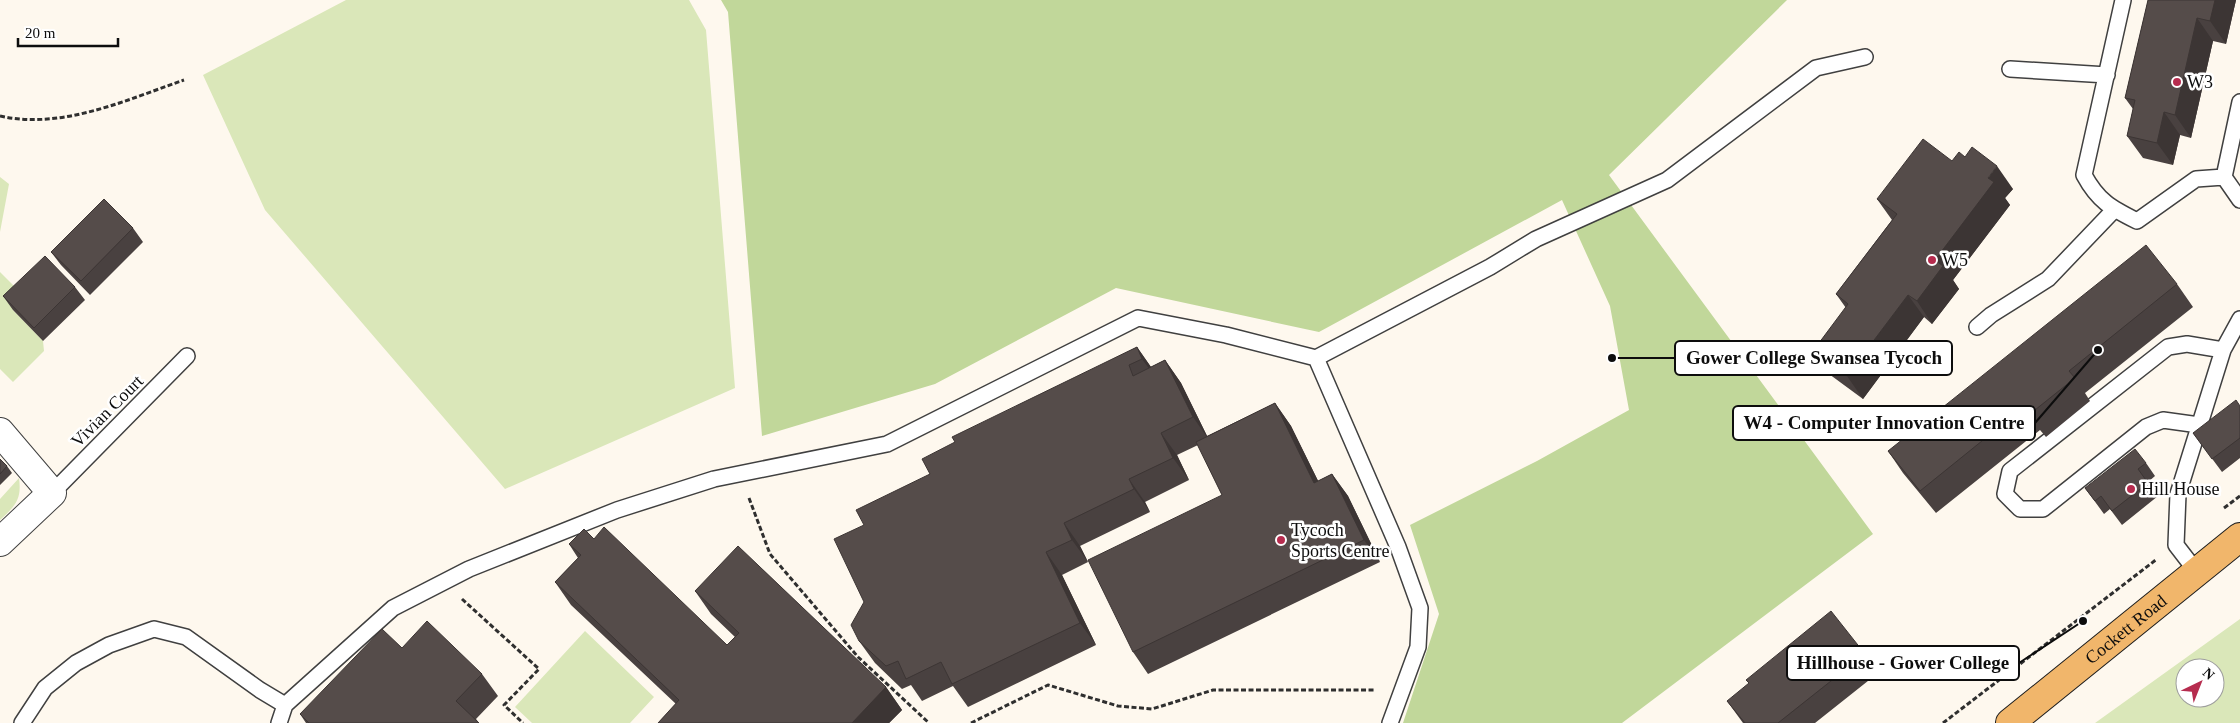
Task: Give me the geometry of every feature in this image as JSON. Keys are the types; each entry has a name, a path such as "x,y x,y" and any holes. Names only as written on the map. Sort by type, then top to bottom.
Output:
{"main road":[{"name":"Cockett Road","path":"2010,723 2240,537"}],"street":[{"path":"0,432 52,493 0,542"}],"lane":[{"path":"2123,0 2084,175 2094,193 2114,210 2137,221 2196,179 2224,177"},
{"path":"278,723 285,705 393,608 469,569 617,510 714,479 888,444 1138,318 1226,335 1316,358 1482,272 1536,239 1668,180 1816,68 1865,57"},
{"path":"2010,69 2107,75"},
{"path":"2240,102 2224,177 2240,200"},
{"path":"1978,327 1991,315 2048,279 2114,210"},
{"path":"2196,571 2176,545 2178,494 2223,350 2240,318"},
{"path":"2200,425 2163,420 2146,427 2043,508 2020,509 2004,494 2010,471 2168,347 2187,344 2223,350"},
{"name":"Vivian Court","path":"52,493 188,356"},
{"path":"1316,358 1398,547 1420,608 1418,647 1390,723"},
{"path":"22,723 45,688 76,663 109,645 154,629 186,637 260,690 285,705"}],"path":[{"path":"0,116 46,121 106,107 184,80"},
{"path":"739,474 770,554 858,657 929,723"},
{"path":"1943,723 2176,545"},
{"path":"444,582 538,669 504,705 522,723"},
{"path":"971,723 1048,685 1118,706 1152,709 1213,690 1401,690"}],"green space":[{"path":"346,0 689,0 706,30 735,388 505,489 265,210 203,75"},
{"path":"721,0 1787,0 1609,175 1873,534 1622,723 1403,723 1439,614 1410,525 1537,461 1629,410 1610,306 1562,200 1319,332 1116,288 935,384 762,436 728,12"},
{"path":"0,177 9,184 0,232"},
{"path":"0,272 25,297 13,310 43,341 44,351 13,382 0,369"},
{"path":"19,478 20,486 16,502 0,520 0,499"},
{"path":"2240,619 2240,723 2095,723 2175,666 2175,708 2225,708 2225,658 2186,658"},
{"path":"585,631 654,697 630,723 532,723 515,707"}],"building":[{"path":"2148,0 2215,0 2210,21 2197,18 2175,115 2164,112 2157,143 2127,136 2135,100 2125,98"},
{"path":"1923,139 1952,161 1959,152 1965,157 1972,147 1997,166 1988,178 1994,182 1935,260 1943,266 1917,301 1908,295 1847,376 1813,351 1848,304 1836,294 1897,214 1877,199"},
{"path":"104,199 133,228 81,281 51,252"},
{"path":"2146,245 2177,284 2069,371 2075,378 2030,414 2024,407 1920,491 1888,451"},
{"path":"45,256 75,287 34,328 3,296"},
{"path":"1137,347 1142,359 1129,365 1133,376 1165,360 1193,417 1161,433 1173,458 1129,479 1134,489 1064,523 1072,540 1046,552 1080,623 952,684 941,662 906,679 898,661 886,666 859,641 851,625 864,602 834,539 864,525 856,510 930,474 922,459 955,442 952,437"},
{"path":"2236,400 2240,406 2240,438 2212,459 2193,433"},
{"name":"Tycoch Sports Centre","path":"1275,403 1314,483 1332,474 1364,540 1133,652 1088,560 1222,495 1196,442"},
{"path":"2135,449 2146,463 2138,469 2148,483 2112,511 2101,496 2095,501 2085,488"},
{"path":"0,459 7,466 0,474"},
{"path":"604,527 727,645 739,633 695,591 738,546 886,687 852,723 658,723 679,700 555,582 581,555 569,544 584,529 594,539"},
{"path":"1831,611 1865,654 1778,723 1745,723 1727,701 1749,683 1746,680"},
{"path":"427,621 482,674 456,701 479,723 309,723 300,714 382,629 402,648"}],"place":[{"name":"W3","path":"2177,82"},
{"name":"W5","path":"1932,260"},
{"name":"W4 - Computer Innovation Centre","path":"2098,350"},
{"name":"Gower College Swansea Tycoch","path":"1612,358"},
{"name":"Hill House","path":"2131,489"},
{"name":"Tycoch Sports Centre","path":"1281,540"},
{"name":"Hillhouse - Gower College","path":"2083,621"}]}
